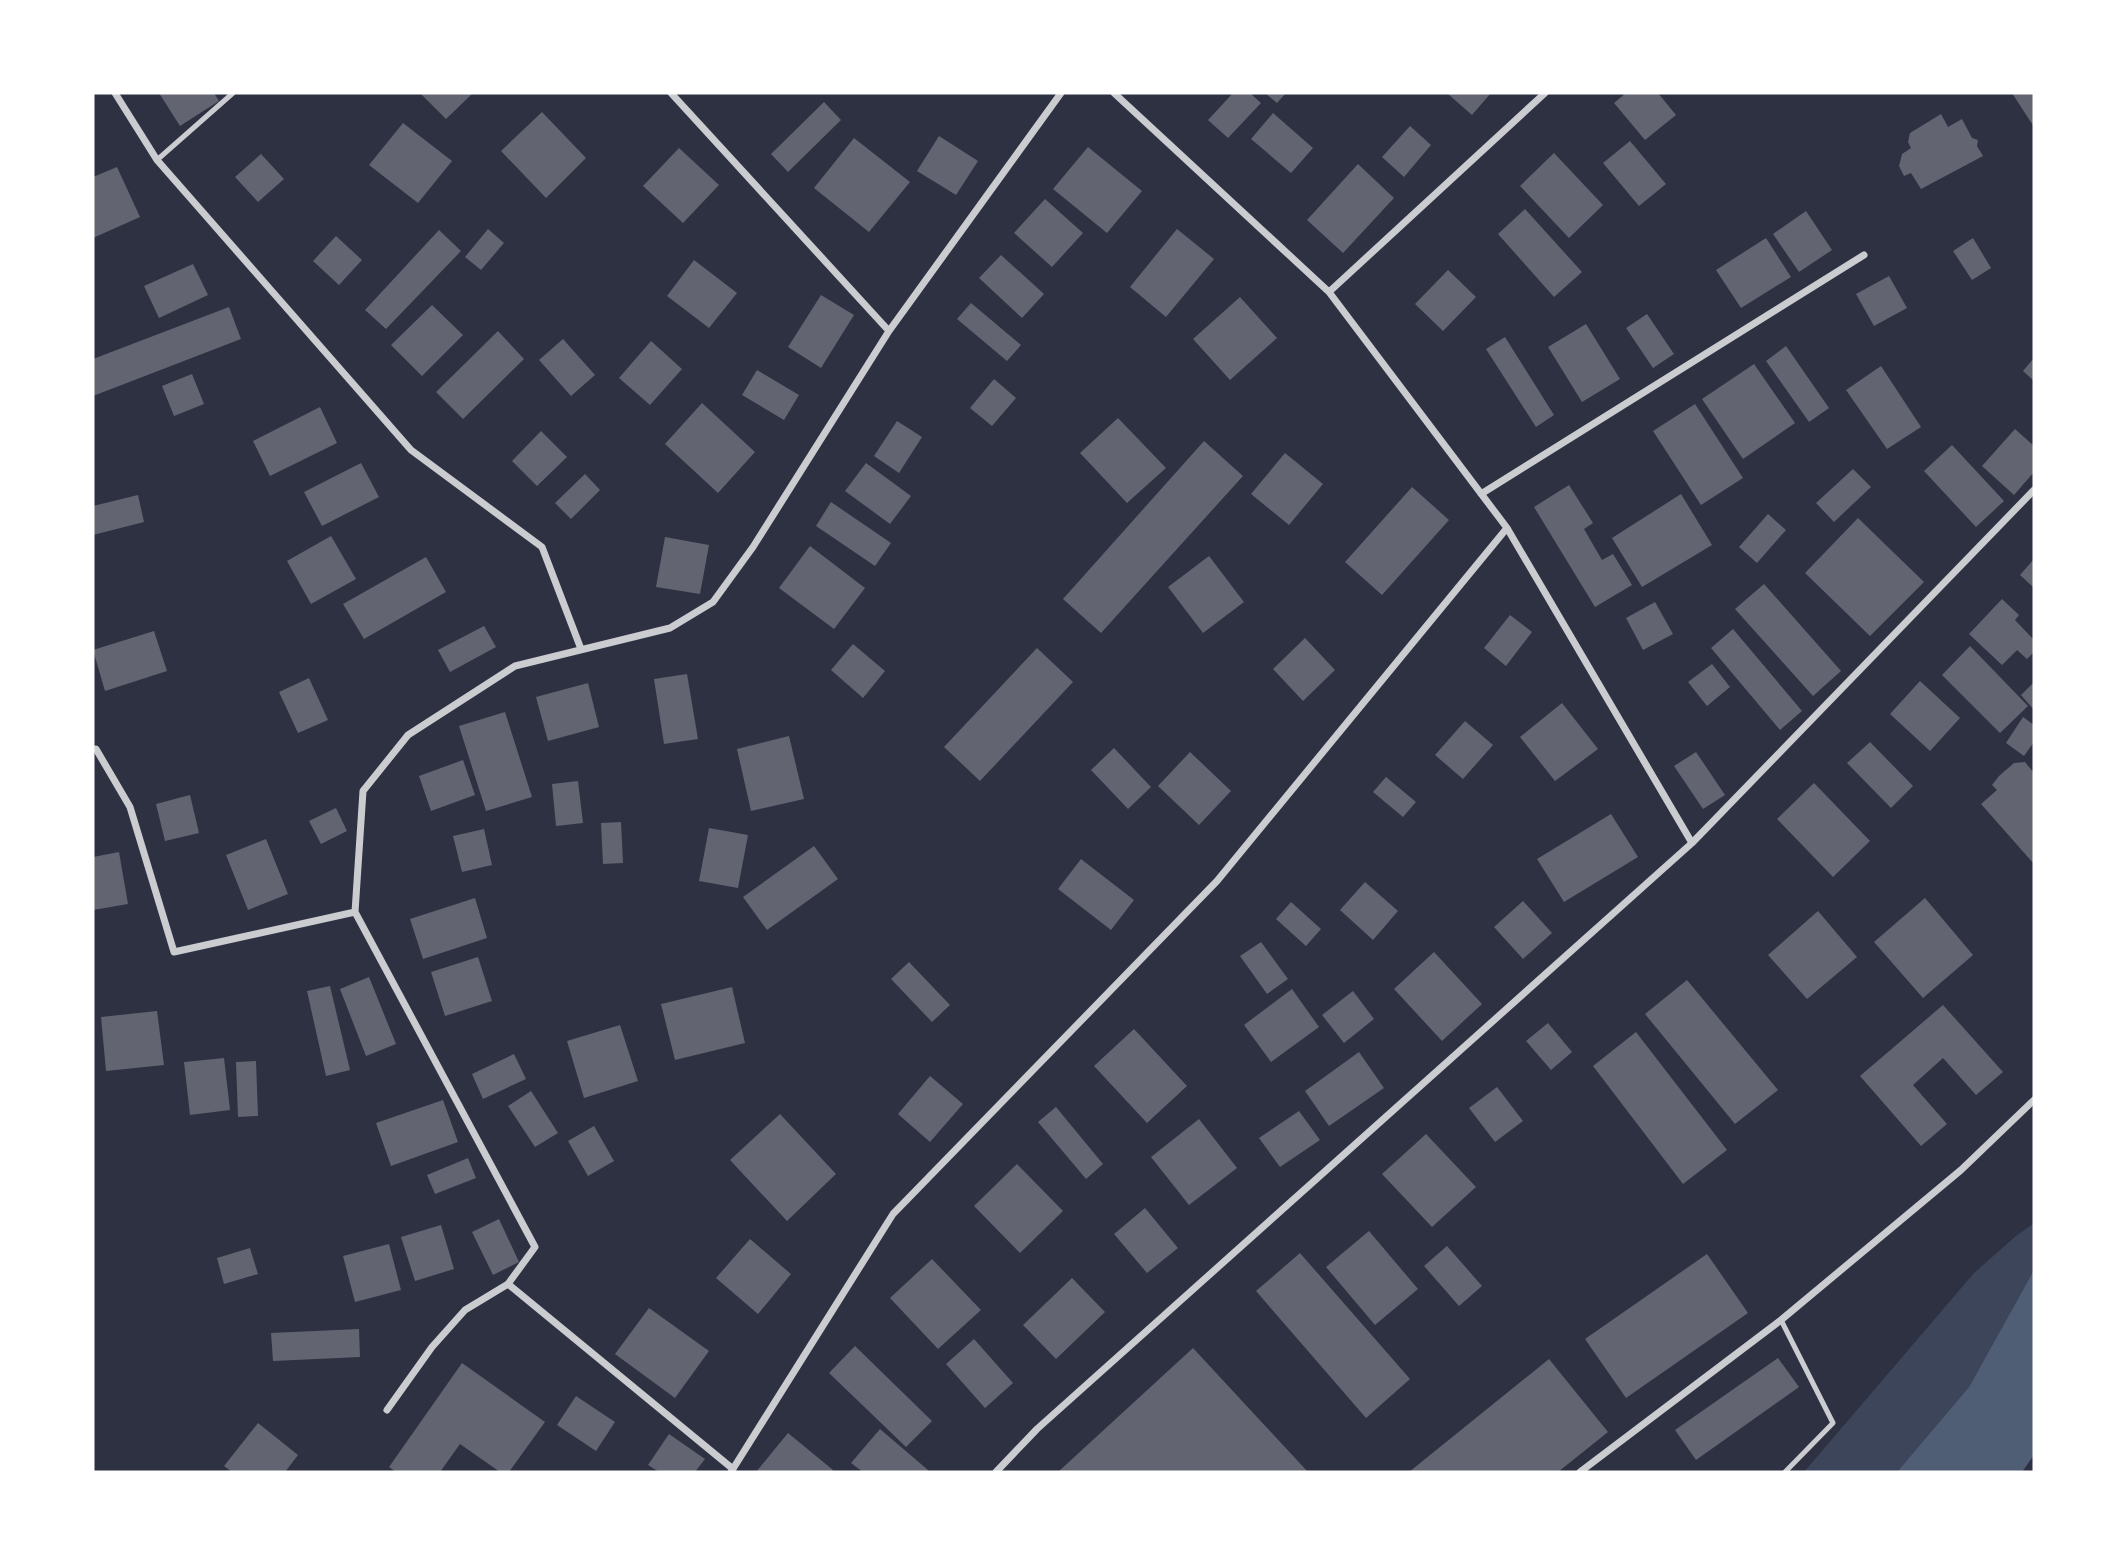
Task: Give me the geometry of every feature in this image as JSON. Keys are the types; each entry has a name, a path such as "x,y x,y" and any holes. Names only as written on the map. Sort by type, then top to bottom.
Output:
{"street":[{"path":"115,93 157,160 411,450 542,547 581,649"},
{"path":"671,93 889,331"},
{"path":"387,1410 432,1347 465,1310 508,1284 535,1247 355,912 363,791 408,734 515,666 670,628 713,602 752,547 889,331 1060,93"},
{"path":"1114,93 1329,292 1507,528 1692,843"},
{"path":"1329,292 1545,93"},
{"path":"1481,494 1864,256"},
{"path":"996,1472 1037,1429 1692,843 2034,490"},
{"path":"508,1284 732,1471 893,1214 1217,881 1507,528"},
{"path":"93,737 94,749 130,807 174,951 355,912"},
{"path":"1580,1472 1781,1320 1961,1170 2034,1100"}],"lane":[{"path":"157,160 233,93"},
{"path":"1781,1320 1833,1423 1786,1472"}],"shaded area":[{"path":"2034,1223 2034,1270 1969,1387 1897,1472 1804,1472 1974,1273"},
{"path":"2034,1270 2034,1455 2022,1472 1897,1472 1969,1387"}],"building":[{"path":"159,93 214,93 219,101 180,126"},
{"path":"420,93 473,93 446,119"},
{"path":"1233,93 1250,93 1261,103 1228,138 1208,120"},
{"path":"1265,93 1286,93 1277,103"},
{"path":"1449,93 1491,93 1472,115"},
{"path":"1626,93 1658,93 1676,115 1645,140 1614,103"},
{"path":"2012,93 2034,93 2034,127"},
{"path":"824,102 841,120 788,172 771,154"},
{"path":"542,112 586,158 546,198 501,151"},
{"path":"1273,113 1313,148 1291,173 1251,139"},
{"path":"1941,114 1948,127 1962,119 1972,138 1978,140 1977,146 1983,156 1921,189 1911,173 1904,176 1899,166 1902,154 1911,148 1908,142 1910,133"},
{"path":"403,123 452,161 418,203 369,165"},
{"path":"1410,126 1431,145 1404,177 1382,157"},
{"path":"939,136 978,161 956,195 917,171"},
{"path":"854,138 910,182 869,232 814,188"},
{"path":"1630,141 1666,184 1639,206 1603,163"},
{"path":"1088,147 1142,191 1107,233 1053,189"},
{"path":"679,148 719,185 683,223 643,186"},
{"path":"1554,153 1603,205 1569,238 1520,186"},
{"path":"261,154 284,179 258,202 235,177"},
{"path":"1358,164 1394,198 1343,253 1307,220"},
{"path":"117,167 140,217 93,238 93,177"},
{"path":"1045,199 1083,233 1052,267 1014,233"},
{"path":"1525,209 1582,272 1554,297 1498,234"},
{"path":"1806,211 1832,250 1799,272 1773,234"},
{"path":"488,229 504,243 481,270 465,257"},
{"path":"1177,229 1214,259 1166,317 1130,287"},
{"path":"439,230 461,251 386,329 365,310"},
{"path":"336,236 362,260 339,285 313,261"},
{"path":"1766,238 1791,277 1741,308 1716,270"},
{"path":"1973,238 1991,268 1972,280 1953,251"},
{"path":"1001,255 1044,294 1022,318 979,278"},
{"path":"694,260 737,293 709,328 667,296"},
{"path":"193,264 208,295 159,318 144,286"},
{"path":"1448,270 1476,297 1443,331 1415,304"},
{"path":"1889,276 1907,308 1874,326 1856,294"},
{"path":"821,295 854,315 821,368 788,347"},
{"path":"1240,297 1277,338 1230,380 1193,339"},
{"path":"971,303 1021,345 1007,361 957,319"},
{"path":"432,305 463,335 422,376 391,345"},
{"path":"229,307 241,339 93,396 93,359"},
{"path":"1647,314 1674,354 1653,368 1626,328"},
{"path":"1586,324 1620,379 1582,402 1548,347"},
{"path":"498,331 524,359 463,419 436,392"},
{"path":"1505,337 1554,415 1536,427 1486,349"},
{"path":"563,339 595,375 571,396 539,360"},
{"path":"651,341 682,369 650,405 619,378"},
{"path":"1786,346 1829,408 1809,422 1766,361"},
{"path":"2034,358 2034,381 2023,371"},
{"path":"1754,364 1795,423 1743,459 1702,399"},
{"path":"1881,366 1921,427 1887,449 1846,390"},
{"path":"757,370 799,395 784,420 742,395"},
{"path":"192,374 204,404 174,416 162,386"},
{"path":"994,379 1016,398 992,426 970,408"},
{"path":"702,403 755,452 718,493 665,444"},
{"path":"1695,404 1743,478 1701,505 1653,431"},
{"path":"320,407 337,443 270,476 253,441"},
{"path":"1118,418 1166,468 1127,503 1080,453"},
{"path":"897,421 922,437 899,473 874,456"},
{"path":"2015,429 2034,446 2034,472 2014,495 1982,466"},
{"path":"541,431 567,457 537,486 512,461"},
{"path":"1204,441 1243,476 1101,633 1063,599"},
{"path":"1952,445 2004,501 1976,527 1924,471"},
{"path":"1285,453 1323,484 1289,525 1251,494"},
{"path":"361,463 379,497 322,526 304,492"},
{"path":"866,463 911,496 890,524 845,491"},
{"path":"1853,469 1871,487 1834,522 1816,503"},
{"path":"585,474 600,490 571,519 555,503"},
{"path":"1569,485 1593,523 1584,529 1602,560 1613,554 1632,585 1595,607 1534,507"},
{"path":"1412,487 1449,520 1382,595 1345,562"},
{"path":"1681,494 1712,545 1642,587 1612,538"},
{"path":"138,495 144,522 93,535 93,506"},
{"path":"831,502 891,543 875,566 816,526"},
{"path":"1768,514 1786,530 1757,563 1739,547"},
{"path":"1858,518 1924,582 1870,636 1805,573"},
{"path":"331,536 356,579 311,604 287,561"},
{"path":"665,537 709,545 700,594 656,587"},
{"path":"810,546 865,588 834,629 779,588"},
{"path":"1209,556 1244,602 1203,633 1168,587"},
{"path":"426,557 446,592 364,639 343,604"},
{"path":"2034,559 2034,588 2020,575"},
{"path":"1764,584 1841,671 1813,696 1735,609"},
{"path":"2002,599 2019,615 2015,620 2034,640 2034,652 2027,659 2017,650 2002,665 1969,634"},
{"path":"1655,602 1673,634 1643,650 1626,618"},
{"path":"1510,615 1532,632 1506,666 1484,648"},
{"path":"484,626 496,647 450,672 438,650"},
{"path":"1733,629 1802,711 1780,730 1711,648"},
{"path":"154,631 167,671 105,691 93,650"},
{"path":"1305,638 1335,670 1303,701 1273,669"},
{"path":"853,644 885,671 863,698 831,670"},
{"path":"1970,646 2028,706 2000,733 1942,675"},
{"path":"1037,648 1073,682 980,781 944,747"},
{"path":"1712,664 1730,687 1707,706 1688,682"},
{"path":"687,674 698,739 664,744 654,679"},
{"path":"309,678 328,720 298,733 279,692"},
{"path":"1920,681 1960,718 1930,751 1890,714"},
{"path":"2034,682 2034,710 2021,695"},
{"path":"588,683 599,727 548,741 536,697"},
{"path":"1562,703 1598,749 1555,781 1520,737"},
{"path":"505,712 532,797 486,811 459,726"},
{"path":"2023,717 2034,725 2034,742 2024,756 2006,743"},
{"path":"1465,721 1493,745 1463,779 1435,755"},
{"path":"789,736 804,799 751,811 737,749"},
{"path":"1870,742 1913,786 1891,808 1847,763"},
{"path":"1114,748 1151,787 1128,809 1091,770"},
{"path":"1190,752 1231,791 1199,825 1158,786"},
{"path":"1696,752 1725,795 1703,809 1674,766"},
{"path":"463,760 475,795 431,811 419,776"},
{"path":"2025,762 2034,773 2034,864 1981,804 1997,790 1992,785 1999,776 2014,763"},
{"path":"1386,777 1416,802 1403,817 1373,792"},
{"path":"578,781 583,823 556,826 552,784"},
{"path":"1814,783 1870,841 1833,877 1777,819"},
{"path":"190,795 199,833 165,841 156,804"},
{"path":"336,808 347,831 321,844 309,821"},
{"path":"1611,814 1638,857 1564,902 1537,859"},
{"path":"621,822 623,863 603,864 601,823"},
{"path":"709,828 748,835 738,888 699,881"},
{"path":"484,829 492,865 462,872 453,836"},
{"path":"266,839 288,894 248,910 226,855"},
{"path":"814,846 838,879 767,930 743,897"},
{"path":"119,852 128,904 93,910 93,857"},
{"path":"1081,859 1134,900 1111,930 1058,889"},
{"path":"1365,882 1398,911 1373,940 1340,910"},
{"path":"475,898 487,938 423,959 410,919"},
{"path":"1925,898 1973,955 1923,998 1874,942"},
{"path":"1523,901 1552,933 1523,959 1494,927"},
{"path":"1291,902 1321,929 1306,946 1276,919"},
{"path":"1818,911 1857,957 1807,999 1768,955"},
{"path":"1261,942 1288,979 1267,994 1240,956"},
{"path":"1434,952 1482,1004 1442,1041 1394,989"},
{"path":"478,957 492,1001 445,1016 431,972"},
{"path":"909,962 950,1005 932,1022 891,979"},
{"path":"369,977 396,1044 366,1056 340,989"},
{"path":"1687,980 1778,1090 1735,1124 1645,1014"},
{"path":"330,986 350,1070 326,1076 307,991"},
{"path":"732,987 745,1043 675,1060 661,1004"},
{"path":"1292,989 1319,1027 1271,1062 1244,1025"},
{"path":"1353,991 1374,1019 1344,1043 1322,1015"},
{"path":"1943,1005 2003,1072 1976,1095 1943,1058 1913,1085 1947,1124 1921,1146 1860,1076"},
{"path":"157,1011 164,1065 106,1071 101,1017"},
{"path":"1548,1023 1572,1052 1551,1070 1526,1041"},
{"path":"620,1025 638,1081 584,1098 567,1041"},
{"path":"1134,1029 1187,1086 1147,1123 1094,1066"},
{"path":"1636,1032 1727,1150 1683,1184 1593,1066"},
{"path":"1359,1052 1384,1088 1329,1126 1305,1091"},
{"path":"514,1054 526,1079 483,1099 472,1074"},
{"path":"224,1058 230,1110 190,1115 184,1062"},
{"path":"256,1061 258,1116 238,1117 236,1062"},
{"path":"930,1076 963,1104 930,1142 898,1114"},
{"path":"1497,1087 1523,1121 1495,1142 1469,1108"},
{"path":"531,1091 558,1133 535,1147 508,1106"},
{"path":"443,1100 458,1142 391,1166 376,1123"},
{"path":"1056,1107 1103,1164 1086,1179 1038,1122"},
{"path":"1299,1111 1320,1140 1280,1167 1259,1138"},
{"path":"780,1114 836,1174 787,1221 730,1160"},
{"path":"1199,1119 1237,1168 1189,1205 1151,1157"},
{"path":"594,1126 614,1161 588,1176 568,1141"},
{"path":"1426,1134 1476,1187 1432,1227 1382,1174"},
{"path":"468,1158 476,1178 435,1194 427,1175"},
{"path":"1017,1164 1063,1211 1020,1253 974,1206"},
{"path":"1145,1208 1178,1248 1147,1273 1114,1234"},
{"path":"499,1219 519,1262 493,1275 472,1232"},
{"path":"441,1225 454,1269 415,1281 401,1237"},
{"path":"1369,1231 1418,1289 1375,1325 1326,1267"},
{"path":"750,1239 791,1274 758,1314 716,1278"},
{"path":"389,1244 401,1290 355,1302 343,1256"},
{"path":"1447,1246 1482,1286 1459,1306 1424,1266"},
{"path":"250,1248 258,1274 224,1284 217,1258"},
{"path":"1300,1253 1410,1379 1366,1418 1256,1291"},
{"path":"1707,1254 1748,1313 1626,1398 1585,1339"},
{"path":"932,1259 981,1310 938,1349 890,1298"},
{"path":"1072,1278 1105,1312 1056,1359 1023,1325"},
{"path":"649,1308 709,1351 675,1398 615,1354"},
{"path":"359,1329 360,1357 273,1361 271,1333"},
{"path":"974,1339 1013,1383 985,1408 946,1364"},
{"path":"855,1346 932,1421 906,1447 829,1373"},
{"path":"1193,1348 1308,1472 1058,1472"},
{"path":"1778,1358 1799,1387 1696,1460 1675,1430"},
{"path":"1549,1359 1608,1432 1558,1472 1409,1472"},
{"path":"462,1363 545,1422 509,1472 500,1472 460,1444 440,1472 396,1472 389,1467"},
{"path":"576,1396 615,1422 596,1451 557,1425"},
{"path":"258,1423 298,1455 285,1472 232,1472 224,1466"},
{"path":"880,1429 928,1470 927,1472 863,1472 851,1463"},
{"path":"788,1433 833,1470 756,1472"},
{"path":"669,1434 705,1459 695,1472 659,1472 648,1465"}]}
